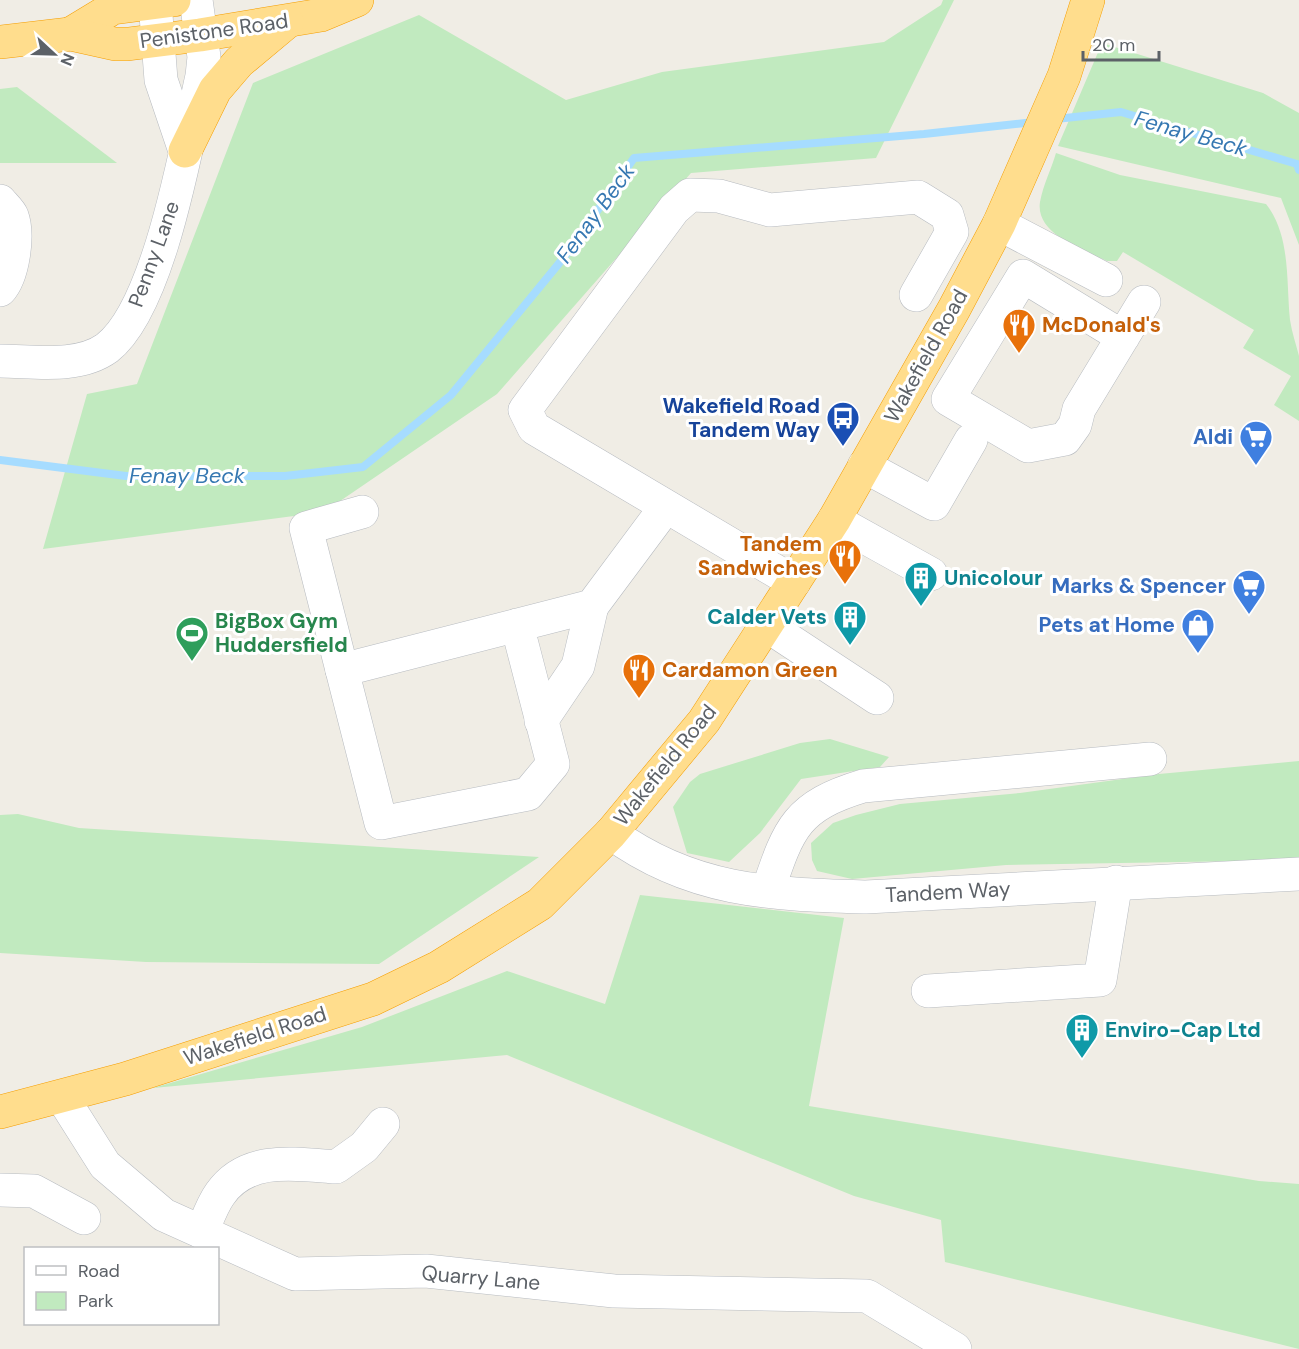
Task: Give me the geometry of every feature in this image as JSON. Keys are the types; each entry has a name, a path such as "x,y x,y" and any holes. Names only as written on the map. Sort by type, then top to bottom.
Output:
{"highway":[{"name":"Penistone Road","path":"0,42 70,33 115,44 201,35 321,15 357,0"},
{"name":"Wakefield Road","path":"0,1112 62,1096 373,999 439,967 540,904 611,833 704,721 834,520 954,309 999,224 1064,76 1088,0"},
{"name":"Penistone Road","path":"70,33 113,8 164,1"},
{"path":"185,151 215,90 239,62 289,21"}],"street":[{"name":"Penny Lane","path":"0,361 80,360 106,348 128,322 147,283 172,215 202,76 204,57 196,0"},
{"path":"164,1 158,40 164,94 185,151"},
{"path":"794,582 665,508 534,428 525,410 674,209 690,195 719,196 770,210 918,197 947,215 952,232 916,294"},
{"path":"0,201 12,216 15,251 4,286 0,290"},
{"path":"999,224 1099,275"},
{"path":"1123,337 1023,276 948,399 1006,434 1056,420 1079,409 1123,337 1144,302"},
{"path":"864,466 934,504 971,440"},
{"path":"542,721 578,666 592,606 665,508"},
{"path":"362,512 306,528 381,823 528,794 553,764 517,625"},
{"path":"834,520 931,574"},
{"path":"342,670 592,606"},
{"path":"765,626 877,698"},
{"path":"768,890 783,846 794,827 811,808 831,796 918,768 999,761 1150,759"},
{"name":"Tandem Way","path":"611,833 639,853 681,873 719,885 866,897 1299,874"},
{"path":"928,991 1100,980 1116,882"},
{"name":"Quarry Lane","path":"62,1096 105,1165 164,1215 295,1274 426,1271 614,1291 867,1296 955,1349"},
{"path":"201,1232 220,1193 243,1172 277,1162 336,1167 364,1147 383,1124"},
{"path":"0,1190 34,1191 84,1218"}],"green space":[{"path":"943,0 954,0 876,158 691,173 497,394 324,512 43,549 87,394 137,384 253,83 419,15 566,100 662,72 884,42 941,5"},
{"path":"1102,43 1263,93 1299,113 1299,245 1281,198 1058,146"},
{"path":"17,87 117,163 0,163 0,89"},
{"path":"1056,153 1120,175 1266,204 1280,230 1284,244 1290,320 1299,356 1299,421 1274,405 1291,376 1243,348 1254,330 1123,252 1117,261 1107,261 1074,246 1053,232 1040,213 1040,202"},
{"path":"830,739 889,757 880,767 801,779 760,833 729,862 687,853 673,807 690,782 700,774 800,743"},
{"path":"1299,761 1299,860 1006,865 852,879 817,871 812,860 811,843 833,823 900,804 1020,793 1159,774"},
{"path":"18,814 79,828 539,857 379,964 146,962 0,953 0,815"},
{"path":"640,895 844,918 809,1106 1259,1181 1299,1184 1299,1349 945,1262 941,1220 854,1196 507,1055 153,1088 362,1027 507,971 605,1004"}],"waterway":[{"name":"Fenay Beck","path":"1056,119 1121,112 1297,164 1299,170"},
{"name":"Fenay Beck","path":"0,460 126,476 285,476 363,467 451,395 570,250 634,158 924,134 1035,122"}],"place":[{"name":"McDonald's","path":"1019,354"},
{"name":"Wakefield Road Tandem Way","path":"843,447"},
{"name":"Aldi","path":"1256,466"},
{"name":"Tandem Sandwiches","path":"845,585"},
{"name":"Unicolour","path":"921,607"},
{"name":"Marks & Spencer","path":"1249,615"},
{"name":"Calder Vets","path":"850,646"},
{"name":"Pets at Home","path":"1198,654"},
{"name":"BigBox Gym Huddersfield","path":"192,662"},
{"name":"Cardamon Green","path":"639,699"},
{"name":"Enviro-Cap Ltd","path":"1082,1059"}]}
